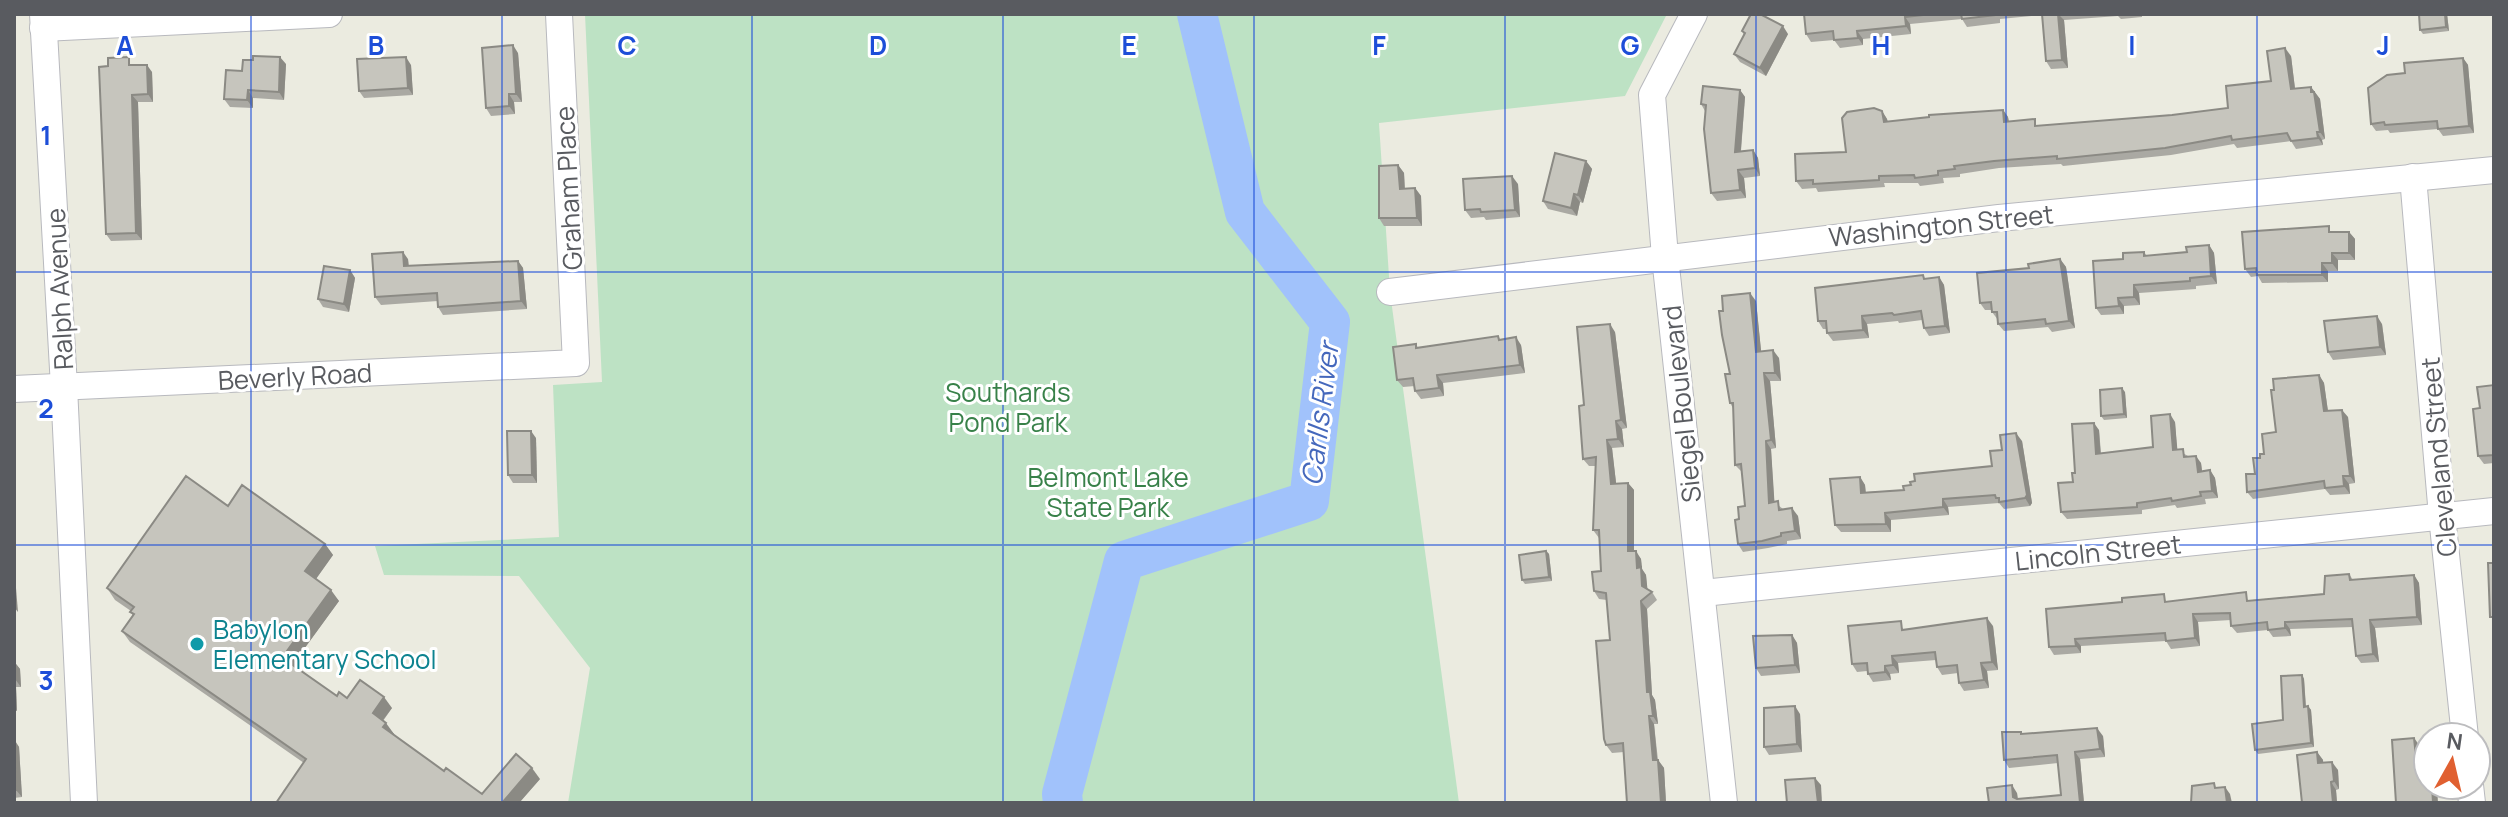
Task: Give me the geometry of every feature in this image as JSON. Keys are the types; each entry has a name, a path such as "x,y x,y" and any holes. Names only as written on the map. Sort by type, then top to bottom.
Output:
{"street":[{"path":"43,21 329,14"},
{"name":"Graham Place","path":"559,14 576,363"},
{"name":"Siegel Boulevard","path":"1694,14 1652,95 1665,257 1724,803"},
{"name":"Ralph Avenue","path":"43,21 84,803"},
{"name":"Washington Street","path":"1390,292 1999,218 2494,170"},
{"name":"Cleveland Street","path":"2413,177 2463,721"},
{"name":"Beverly Road","path":"14,389 576,363"},
{"name":"Lincoln Street","path":"1703,593 2494,511"}],"green space":[{"name":"Southards Pond Park","path":"585,14 1667,14 1625,96 1379,123 1390,292 1459,803 568,803 590,668 519,576 384,575 375,546 559,537 553,385 602,382"}],"building":[{"path":"1751,14 1760,14 1783,26 1760,68 1734,54"},
{"path":"1804,14 1932,14 1905,17 1906,26 1857,31 1858,38 1834,40 1833,31 1806,34"},
{"path":"1961,14 1995,14 1995,15 1962,19"},
{"path":"2042,14 2058,14 2062,60 2046,61"},
{"path":"2419,14 2445,14 2446,27 2420,30"},
{"path":"513,45 516,94 509,94 509,106 486,108 482,48"},
{"path":"2285,48 2291,89 2311,87 2311,92 2314,92 2320,132 2317,132 2318,138 2291,141 2287,133 2232,140 2231,136 2165,148 1954,166 1955,169 1938,171 1938,175 1915,178 1914,175 1879,176 1879,180 1813,184 1813,180 1796,181 1795,154 1846,152 1842,118 1847,112 1874,108 1882,111 1884,122 1929,115 2003,110 2004,122 2035,119 2035,126 2228,108 2226,86 2271,81 2267,51"},
{"path":"253,56 280,57 279,92 248,90 247,100 224,99 226,70 242,71 243,60 253,60"},
{"path":"129,57 129,65 147,65 148,94 132,95 136,233 106,234 99,67 108,66 108,58"},
{"path":"406,57 408,88 359,91 357,59"},
{"path":"2463,58 2469,126 2438,129 2437,121 2371,124 2368,88 2387,75 2405,73 2404,63"},
{"path":"1703,86 1740,90 1735,152 1753,150 1755,168 1738,170 1740,190 1711,193 1704,129 1706,105 1701,104"},
{"path":"1555,153 1586,161 1578,195 1574,194 1571,208 1543,201"},
{"path":"1398,165 1400,189 1415,188 1417,218 1379,218 1379,166"},
{"path":"1512,176 1515,210 1465,210 1463,179"},
{"path":"2329,226 2329,232 2349,232 2349,253 2332,253 2332,263 2322,263 2322,275 2257,275 2256,268 2245,269 2242,232"},
{"path":"2209,245 2211,276 2190,278 2190,281 2134,285 2134,297 2118,298 2119,306 2096,308 2093,261 2123,259 2123,253 2144,252 2144,256 2187,252 2186,247"},
{"path":"403,252 404,266 518,261 521,301 438,307 437,293 375,297 372,254"},
{"path":"2060,259 2069,321 2046,324 2045,319 1998,324 1997,312 1992,312 1991,302 1980,303 1977,273 2029,268 2028,264"},
{"path":"324,266 350,270 344,304 318,299"},
{"path":"1923,275 1924,279 1939,277 1945,326 1924,328 1921,311 1862,316 1863,330 1827,333 1826,321 1818,321 1815,288"},
{"path":"1750,293 1756,352 1773,350 1775,373 1764,373 1771,440 1766,441 1769,503 1778,501 1779,510 1792,508 1795,531 1762,541 1738,544 1735,520 1739,519 1738,507 1745,506 1741,464 1735,465 1733,403 1730,403 1725,374 1730,374 1719,311 1723,311 1722,296"},
{"path":"2377,316 2380,347 2328,352 2324,321"},
{"path":"1610,324 1621,420 1616,421 1618,439 1607,440 1611,484 1628,483 1628,551 1636,551 1642,586 1652,592 1641,601 1647,692 1650,692 1653,716 1649,716 1653,760 1658,760 1661,803 1627,803 1623,743 1606,745 1604,739 1596,641 1610,640 1606,593 1594,591 1592,572 1601,571 1599,530 1593,530 1596,457 1583,459 1579,406 1584,405 1577,327"},
{"path":"1498,336 1499,340 1516,337 1520,365 1437,375 1439,388 1415,391 1413,378 1397,380 1393,347 1416,344 1416,348"},
{"path":"2319,375 2324,411 2342,410 2350,476 2343,476 2344,486 2325,488 2324,481 2247,492 2246,474 2255,474 2253,458 2264,454 2262,434 2276,432 2271,390 2274,390 2273,379"},
{"path":"2494,385 2494,455 2478,456 2473,409 2480,408 2477,387"},
{"path":"2122,388 2124,414 2101,416 2100,390"},
{"path":"2170,414 2173,450 2183,449 2184,457 2196,456 2198,472 2210,470 2212,491 2172,501 2171,498 2137,503 2137,507 2061,512 2058,483 2073,482 2072,473 2075,473 2072,424 2094,423 2096,454 2153,447 2151,416"},
{"path":"507,431 531,431 532,475 508,475"},
{"path":"2016,433 2025,498 1999,502 1995,495 1943,499 1943,507 1885,513 1886,524 1835,525 1830,479 1860,477 1861,493 1904,490 1903,486 1915,481 1914,474 1992,466 1990,451 2002,450 2000,435"},
{"name":"Babylon Elementary School","path":"186,476 228,506 242,485 325,544 305,571 331,590 287,651 292,654 287,661 337,696 339,692 347,698 360,680 384,697 373,713 386,723 383,727 482,794 516,754 532,768 502,803 276,803 306,759 122,631 134,614 130,612 134,607 107,588"},
{"path":"1546,551 1549,577 1522,580 1519,555"},
{"path":"2488,563 2494,563 2494,617 2490,617"},
{"path":"2349,574 2350,580 2414,575 2417,617 2370,620 2373,654 2356,656 2352,619 2285,622 2285,628 2268,630 2267,622 2231,626 2230,613 2193,614 2195,638 2166,641 2165,633 2075,639 2076,646 2049,647 2046,609 2122,602 2122,598 2164,594 2165,602 2246,592 2247,601 2324,594 2325,576"},
{"path":"1987,618 1992,662 1981,663 1984,680 1959,683 1957,665 1937,667 1935,652 1892,656 1893,665 1885,666 1885,672 1868,674 1867,663 1852,664 1848,626 1901,621 1902,630"},
{"path":"1792,635 1795,665 1756,668 1753,636"},
{"path":"2302,675 2311,743 2255,750 2252,724 2283,720 2281,676"},
{"path":"1795,706 1797,744 1764,747 1764,708"},
{"path":"2097,728 2100,749 2075,752 2080,803 1989,803 1987,788 2012,785 2013,797 2017,799 2061,795 2057,755 2004,760 2002,732 2021,734"},
{"path":"2412,738 2412,801 2433,803 2396,803 2392,740"},
{"path":"14,741 16,790 14,790"},
{"path":"2317,752 2318,763 2332,762 2333,803 2302,803 2297,755"},
{"path":"1815,778 1818,803 1787,803 1785,780"},
{"path":"2214,783 2215,788 2225,787 2227,803 2191,803 2192,786"}],"waterway":[{"name":"Carlls River","path":"1063,803 1062,794 1124,561 1309,501 1330,322 1245,212 1197,14"}],"place":[{"name":"Babylon Elementary School","path":"197,644"}],"park label":[{"name":"Belmont Lake State Park","path":"1108,492"}]}
